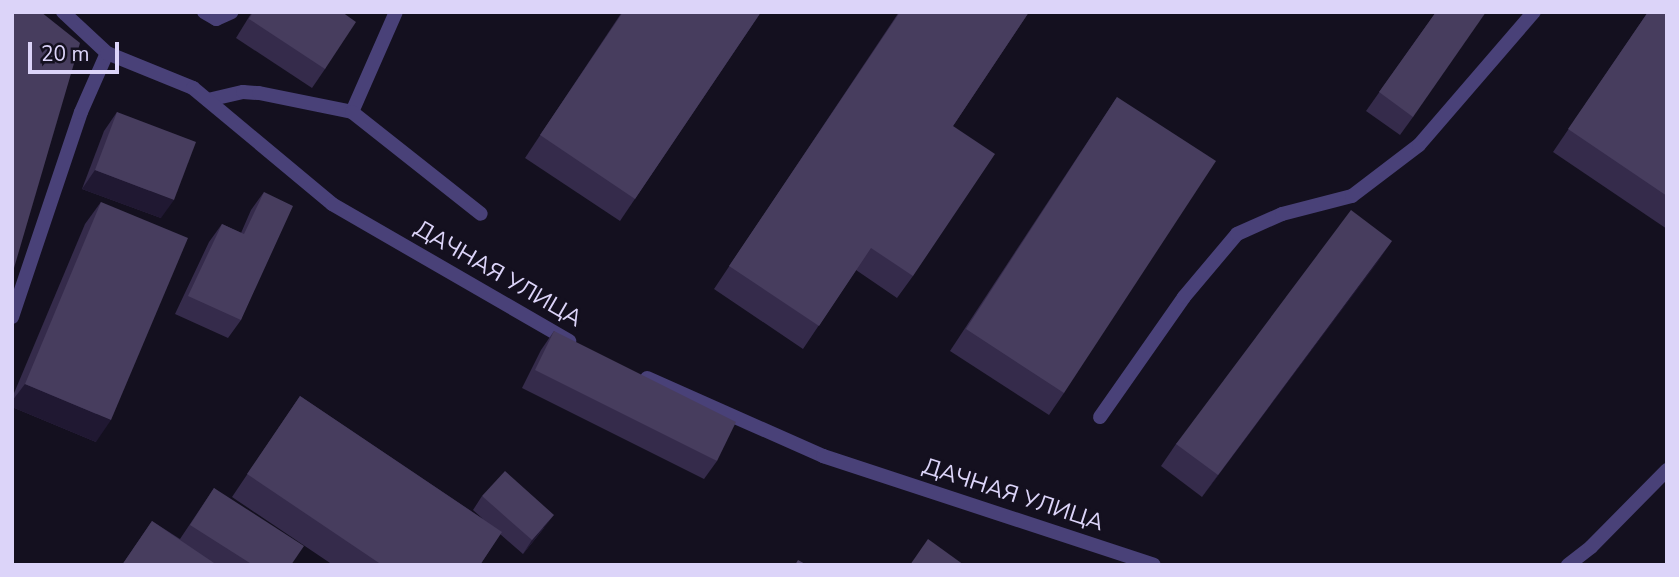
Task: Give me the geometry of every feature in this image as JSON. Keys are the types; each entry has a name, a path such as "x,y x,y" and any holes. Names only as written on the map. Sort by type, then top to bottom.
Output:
{"street":[{"name":"ДАЧНАЯ УЛИЦА","path":"63,12 107,52 193,88 332,204 586,352"},
{"path":"204,12 216,19 232,12"},
{"path":"352,112 396,12"},
{"path":"1100,417 1184,297 1237,234 1282,214 1352,197 1419,145 1535,12"},
{"path":"12,317 81,112 107,52"},
{"path":"208,100 243,92 259,93 352,112 481,214"},
{"name":"ДАЧНАЯ УЛИЦА","path":"636,374 823,456 1154,565"},
{"path":"1568,565 1591,547 1667,470"}],"building":[{"path":"12,12 41,12 80,43 14,268 12,268"},
{"path":"253,12 342,12 356,22 325,69 249,19"},
{"path":"623,12 761,12 635,199 540,135"},
{"path":"900,12 1029,12 953,126 995,154 913,276 871,248 819,326 729,266"},
{"path":"1436,12 1486,12 1413,117 1379,92"},
{"path":"1648,12 1667,12 1667,196 1568,129"},
{"path":"1117,97 1216,161 1064,393 966,329"},
{"path":"117,112 196,142 174,200 95,170"},
{"path":"264,192 293,206 241,320 188,296 222,224 244,234"},
{"path":"101,202 188,238 111,420 25,384"},
{"path":"1351,210 1392,241 1218,475 1176,444"},
{"path":"554,331 736,422 717,461 535,370"},
{"path":"300,396 502,532 480,565 382,565 247,474"},
{"path":"505,471 554,515 532,540 482,496"},
{"path":"214,488 304,546 291,565 253,565 190,525"},
{"path":"152,521 217,565 122,565"},
{"path":"928,539 964,565 910,565"}]}
